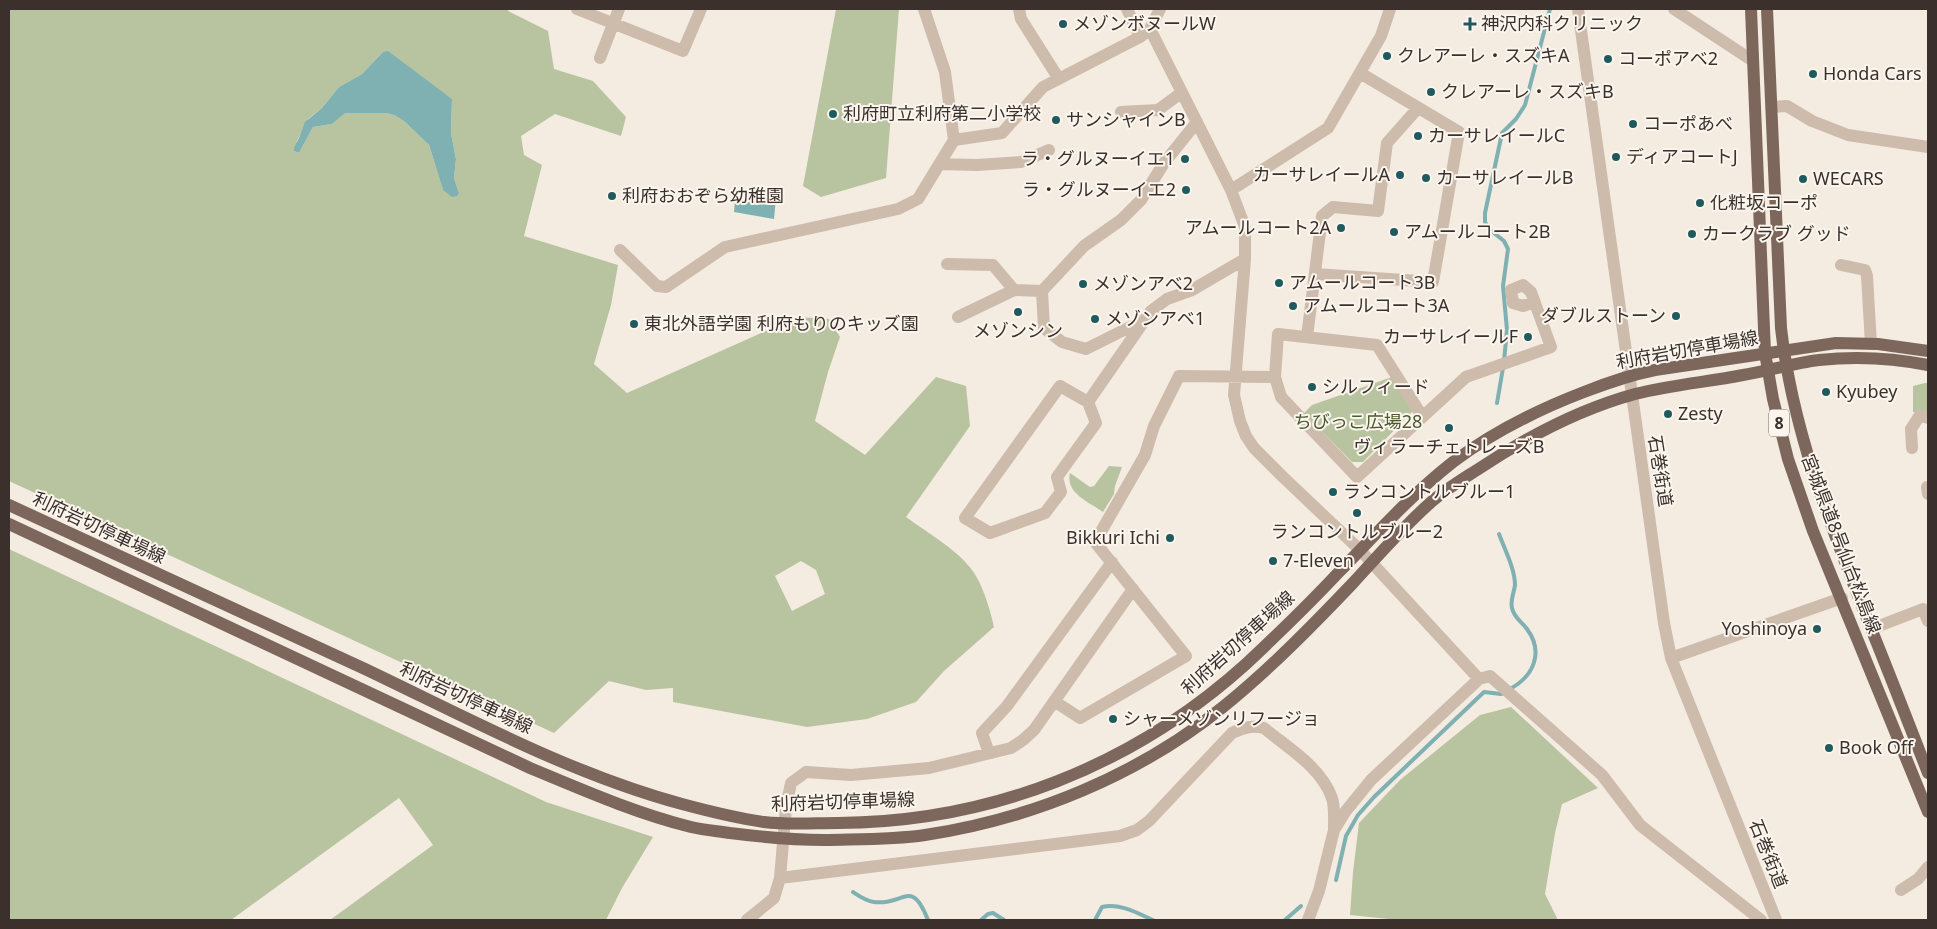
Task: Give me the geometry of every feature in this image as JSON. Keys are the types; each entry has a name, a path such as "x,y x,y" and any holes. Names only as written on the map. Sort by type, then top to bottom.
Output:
{"main road":[{"name":"宮城県道8号仙台松島線","path":"1751,9 1765,353 1773,399 1788,459 1813,531 1928,812"},
{"name":"宮城県道8号仙台松島線","path":"1767,9 1783,350 1786,367 1806,451 1826,514 1928,773"},
{"name":"利府岩切停車場線","path":"9,505 553,757 615,783 678,803 767,822 854,823 922,818 1010,798 1056,782 1103,762 1148,737 1180,716 1226,682 1305,608 1425,485 1481,442 1517,421 1565,399 1628,375 1836,343 1871,344 1928,351"},
{"name":"利府岩切停車場線","path":"9,524 512,759 602,798 649,815 696,828 784,839 874,839 925,835 1013,815 1074,794 1154,755 1225,706 1299,638 1432,500 1505,452 1569,419 1631,395 1817,360 1884,359 1928,365"}],"street":[{"path":"577,9 683,51 701,9"},
{"path":"600,58 618,9"},
{"path":"620,250 658,286 666,287 726,247 898,209 918,199 954,140 945,72 924,9"},
{"path":"1018,9 1021,19 1059,79"},
{"path":"1127,9 1140,37"},
{"path":"954,140 1002,133 1042,87 1140,37 1150,29 1160,9"},
{"path":"1232,190 1328,128 1381,36 1390,9"},
{"name":"石巻街道","path":"1578,9 1628,375 1664,623 1671,658 1776,920"},
{"path":"1674,9 1753,61"},
{"path":"1150,29 1232,190 1245,227 1245,259 1234,394 1240,421 1246,436 1254,448 1360,550 1479,679"},
{"path":"1315,274 1433,282 1459,132 1360,72"},
{"path":"1121,112 1158,110 1181,93"},
{"path":"1772,107 1787,106 1812,121 1848,135 1928,147"},
{"path":"1307,337 1322,216 1333,207 1378,211 1387,143 1418,108"},
{"path":"1144,320 1086,349 1062,342 1044,328 1042,291 1084,246 1121,220 1141,200 1164,162 1196,122"},
{"path":"939,164 977,165 1021,162 1049,150"},
{"path":"1088,402 1151,311 1167,299 1192,290 1245,259"},
{"path":"947,264 992,265 1014,290"},
{"path":"1841,265 1865,270 1868,280 1871,344"},
{"path":"958,316 1014,290 1042,291"},
{"path":"1422,416 1377,345 1278,334 1276,377 1281,397 1357,477 1466,376 1551,347 1534,302"},
{"path":"1054,701 1080,718 1186,656 1095,542 1146,455 1154,426 1179,376 1276,377"},
{"path":"1060,386 1088,402 1096,423 1057,477 1061,492 1045,513 990,533 965,518 1060,386"},
{"path":"1912,448 1911,429 1920,416 1928,418"},
{"path":"989,753 982,733 1007,706 1112,562"},
{"path":"747,920 774,898 780,878 791,783 806,772 851,775 929,768 1011,748 1034,730 1133,589"},
{"path":"1671,658 1842,598"},
{"path":"1872,628 1923,609 1928,621"},
{"path":"1334,830 1356,797 1371,780 1479,679 1490,676 1602,775 1640,824 1761,920"},
{"path":"780,878 1120,836 1137,830 1149,821 1232,733 1246,727 1255,726 1264,728 1317,772 1325,783 1332,800 1334,830 1319,890 1308,920"},
{"path":"1901,890 1918,879 1928,867"}],"green space":[{"path":"9,9 509,9 508,11 548,31 554,69 593,81 626,117 621,136 555,114 521,136 524,155 542,165 524,236 618,265 611,305 594,364 627,393 797,317 829,319 840,337 828,372 815,421 865,455 936,377 966,386 970,426 906,517 963,559 976,576 985,595 994,627 944,671 916,702 867,719 807,727 673,702 673,688 646,690 609,681 554,733 9,481","holes":["383,52 452,99 451,133 456,159 454,178 459,193 443,190 429,145 404,121 394,115 385,113 344,113 332,124 313,127 299,153 294,151 294,147 308,119 322,108 339,87 362,74","801,561 816,570 825,594 792,611 775,576"]},
{"path":"836,9 899,9 886,178 821,197 803,186"},
{"name":"ちびっこ広場28","path":"1392,377 1414,410 1363,462 1352,462 1304,413 1312,405"},
{"path":"1928,383 1928,415 1913,412 1913,386"},
{"path":"1109,466 1122,467 1114,494 1103,512 1079,496 1069,480 1070,473 1090,487 1094,486"},
{"path":"9,549 546,802 653,837 622,888 606,920 330,920 433,845 399,798 231,920 9,920"},
{"path":"1511,707 1598,788 1562,804 1545,894 1558,920 1399,920 1350,915 1359,823 1400,780 1480,715"}],"water":[{"path":"388,51 452,99 451,133 456,159 454,178 459,193 457,196 452,197 443,190 429,145 404,121 394,115 385,113 345,113 332,124 313,127 299,153 294,151 305,122 322,108 339,87 362,74 383,52"},
{"path":"736,191 776,198 774,219 734,212"}],"waterway":[{"path":"1504,361 1507,330 1503,286 1508,249 1504,241 1489,229 1485,222 1485,213 1502,133 1516,119 1525,105 1550,9"},
{"path":"1497,403 1503,368"},
{"path":"1499,534 1515,579 1511,602 1513,611 1527,629 1535,646 1534,663 1530,670 1518,684 1510,689"},
{"path":"1336,880 1346,836 1358,815 1374,797 1484,692 1501,694 1504,692"},
{"path":"853,892 874,902 884,902 911,896 922,907 928,920"},
{"path":"1095,920 1102,907 1109,906 1128,909 1153,920"},
{"path":"1285,920 1301,906"},
{"path":"981,920 988,914 993,913 1004,920"}],"place":[{"name":"メゾンボヌールW","path":"1063,24"},
{"name":"神沢内科クリニック","path":"1470,24"},
{"name":"クレアーレ・スズキA","path":"1387,56"},
{"name":"コーポアベ2","path":"1608,59"},
{"name":"Honda Cars","path":"1813,74"},
{"name":"クレアーレ・スズキB","path":"1431,92"},
{"name":"利府町立利府第二小学校","path":"833,114"},
{"name":"サンシャインB","path":"1056,120"},
{"name":"コーポあべ","path":"1633,124"},
{"name":"カーサレイールC","path":"1418,136"},
{"name":"ディアコートJ","path":"1616,157"},
{"name":"ラ・グルヌーイエ1","path":"1185,159"},
{"name":"カーサレイールA","path":"1400,175"},
{"name":"カーサレイールB","path":"1426,178"},
{"name":"WECARS","path":"1803,179"},
{"name":"ラ・グルヌーイエ2","path":"1186,190"},
{"name":"利府おおぞら幼稚園","path":"612,196"},
{"name":"化粧坂コーポ","path":"1700,203"},
{"name":"アムールコート2A","path":"1341,228"},
{"name":"アムールコート2B","path":"1394,232"},
{"name":"カークラブ グッド","path":"1692,234"},
{"name":"アムールコート3B","path":"1279,283"},
{"name":"メゾンアベ2","path":"1083,284"},
{"name":"アムールコート3A","path":"1293,306"},
{"name":"メゾンシン","path":"1018,312"},
{"name":"ダブルストーン","path":"1676,316"},
{"name":"メゾンアベ1","path":"1095,319"},
{"name":"東北外語学園 利府もりのキッズ園","path":"634,324"},
{"name":"カーサレイールF","path":"1528,337"},
{"name":"シルフィード","path":"1312,387"},
{"name":"Kyubey","path":"1826,392"},
{"name":"Zesty","path":"1668,414"},
{"name":"ヴィラーチェトレーズB","path":"1449,428"},
{"name":"ランコントルブルー1","path":"1333,492"},
{"name":"ランコントルブルー2","path":"1357,513"},
{"name":"Bikkuri Ichi","path":"1170,538"},
{"name":"7-Eleven","path":"1273,561"},
{"name":"Yoshinoya","path":"1817,629"},
{"name":"シャーメゾンリフージョ","path":"1113,719"},
{"name":"Book Off","path":"1829,748"}]}
